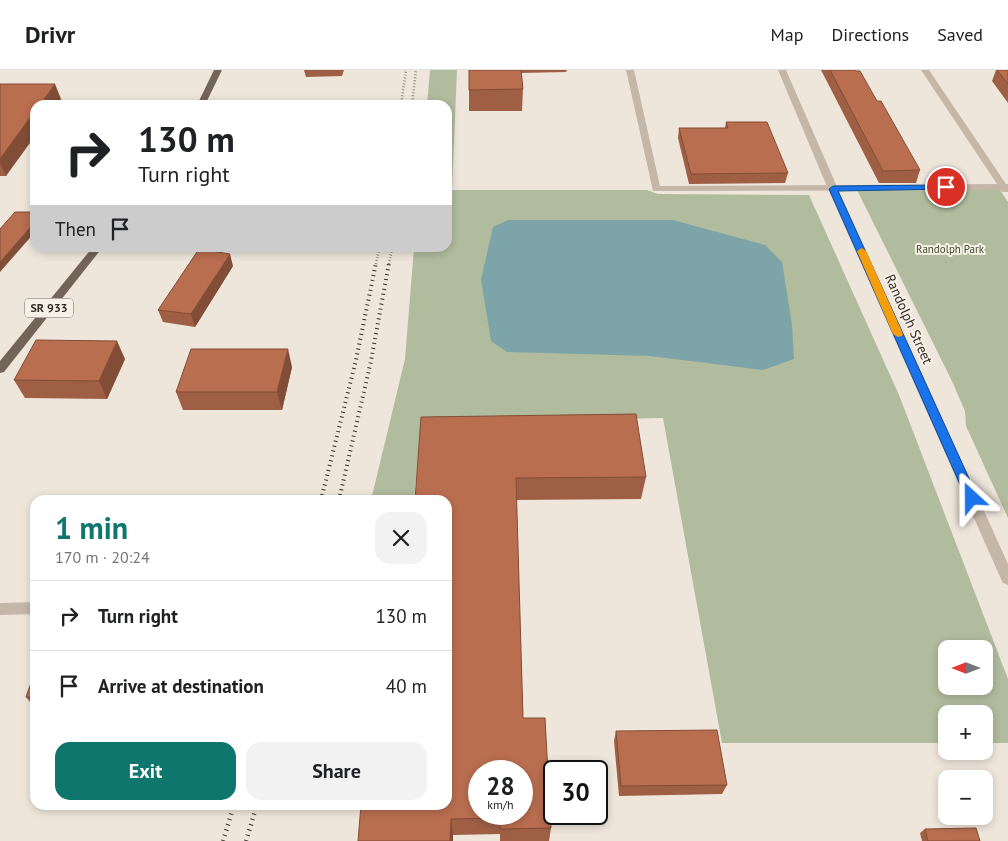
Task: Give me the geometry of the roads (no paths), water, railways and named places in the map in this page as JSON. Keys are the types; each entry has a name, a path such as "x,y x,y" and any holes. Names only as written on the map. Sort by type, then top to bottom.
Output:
{"main road":[{"path":"203,100 218,70"},
{"name":"SR 933","path":"0,368 94,252"}],"street":[{"path":"630,70 656,189 1006,189"},
{"name":"Randolph Street","path":"782,70 833,189 1008,580"},
{"path":"924,70 1006,189"},
{"path":"0,609 30,608"}],"water":[{"path":"508,220 673,220 765,245 782,262 792,325 794,359 763,370 650,356 507,352 491,341 481,280 493,227"}],"railway":[{"path":"402,100 406,70"},
{"path":"413,100 416,70"},
{"path":"376,264 378,252"},
{"path":"389,264 391,252"},
{"path":"322,495 356,360 376,263"},
{"path":"340,495 371,361 389,263"},
{"path":"223,841 232,810"},
{"path":"246,841 255,810"}],"park label":[{"name":"Randolph Park","path":"950,249"}]}
